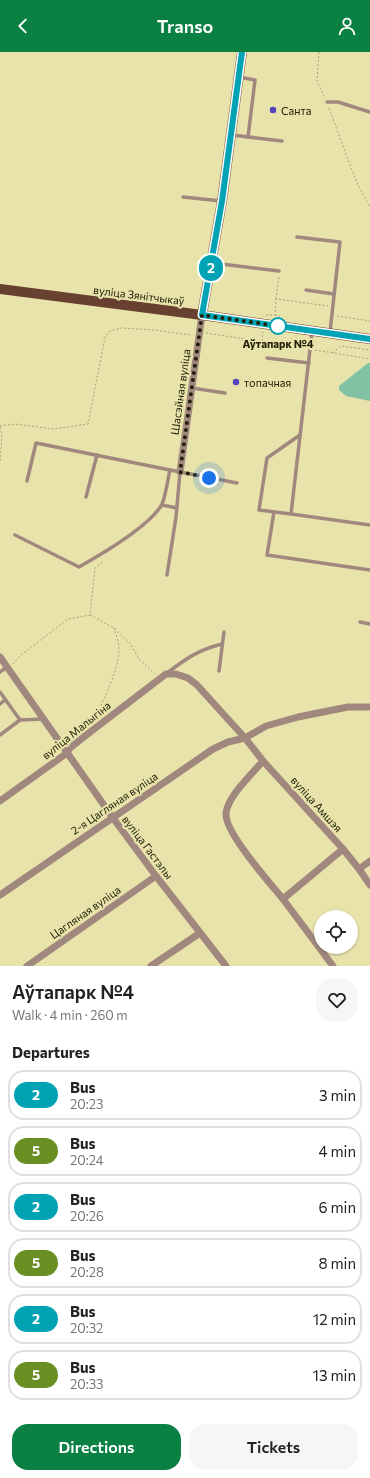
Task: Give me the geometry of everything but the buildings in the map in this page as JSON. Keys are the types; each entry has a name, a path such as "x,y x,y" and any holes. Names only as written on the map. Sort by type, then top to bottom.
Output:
{"main road":[{"name":"вуліца Зянітчыкаў","path":"0,290 202,315 370,339"}],"street":[{"path":"202,315 222,201 242,52"},
{"name":"Шасэйная вуліца","path":"180,472 202,315"},
{"name":"вуліца Гастэлы","path":"0,657 9,667 113,818 226,966"},
{"name":"вуліца Амшэя","path":"163,676 176,674 188,678 197,685 245,738 263,761 343,849 360,869 370,885"},
{"name":"вуліца Малыгіна","path":"0,801 67,753 70,748 163,676"},
{"name":"2-я Цагляная вуліца","path":"0,895 213,749 228,742 245,738 266,726 298,717 348,707 370,707"},
{"path":"263,761 242,784 230,802 226,813 227,823 234,837 333,966"},
{"path":"283,900 343,849"},
{"path":"360,869 370,861"},
{"name":"Цагляная вуліца","path":"27,966 156,876"},
{"path":"151,966 200,933"}],"lane":[{"path":"238,77 255,80 248,137"},
{"path":"327,102 338,102 370,112"},
{"path":"231,135 282,141"},
{"path":"183,197 222,201"},
{"path":"296,237 340,242 330,334"},
{"path":"212,263 279,271"},
{"path":"306,290 334,294"},
{"path":"291,514 312,331"},
{"path":"267,358 308,363"},
{"path":"192,388 225,393"},
{"path":"300,435 267,458 258,510 370,525"},
{"path":"27,481 36,443 237,483"},
{"path":"86,496 98,455"},
{"path":"15,535 79,567 146,524 162,505 170,470"},
{"path":"167,575 177,508 180,472"},
{"path":"162,505 177,508"},
{"path":"274,512 267,555 370,570"},
{"path":"360,622 370,624"},
{"path":"219,671 224,632"},
{"path":"163,676 186,659 205,648 222,644"},
{"path":"0,672 9,667"},
{"path":"0,692 20,720"},
{"path":"0,704 5,700"},
{"path":"0,734 20,720 44,719"}],"path":[{"path":"319,52 317,81 327,102 356,181 370,207"},
{"path":"275,315 279,271"},
{"path":"276,299 333,307"},
{"path":"262,341 266,315 280,316"},
{"path":"332,315 370,321"},
{"path":"0,462 2,437 0,426 15,424 53,428 88,424 106,338 110,331 121,328 200,334 262,341 370,359"},
{"path":"333,353 341,346 370,350"},
{"path":"90,615 95,568 102,562 103,553"},
{"path":"9,667 68,619 90,615 114,628 130,642 139,659 163,676"},
{"path":"85,736 92,726 101,706 118,658 119,647 114,628"}],"green space":[{"path":"370,363 370,401 346,396 339,390 339,386"}],"bus line":[{"name":"2","path":"242,52 222,201 202,315 370,339"}],"place":[{"name":"Санта","path":"273,110"},
{"name":"Аўтапарк №4","path":"278,326"},
{"name":"топачная","path":"236,382"}],"route":[{"path":"209,478 180,472 202,315 278,326"}]}
